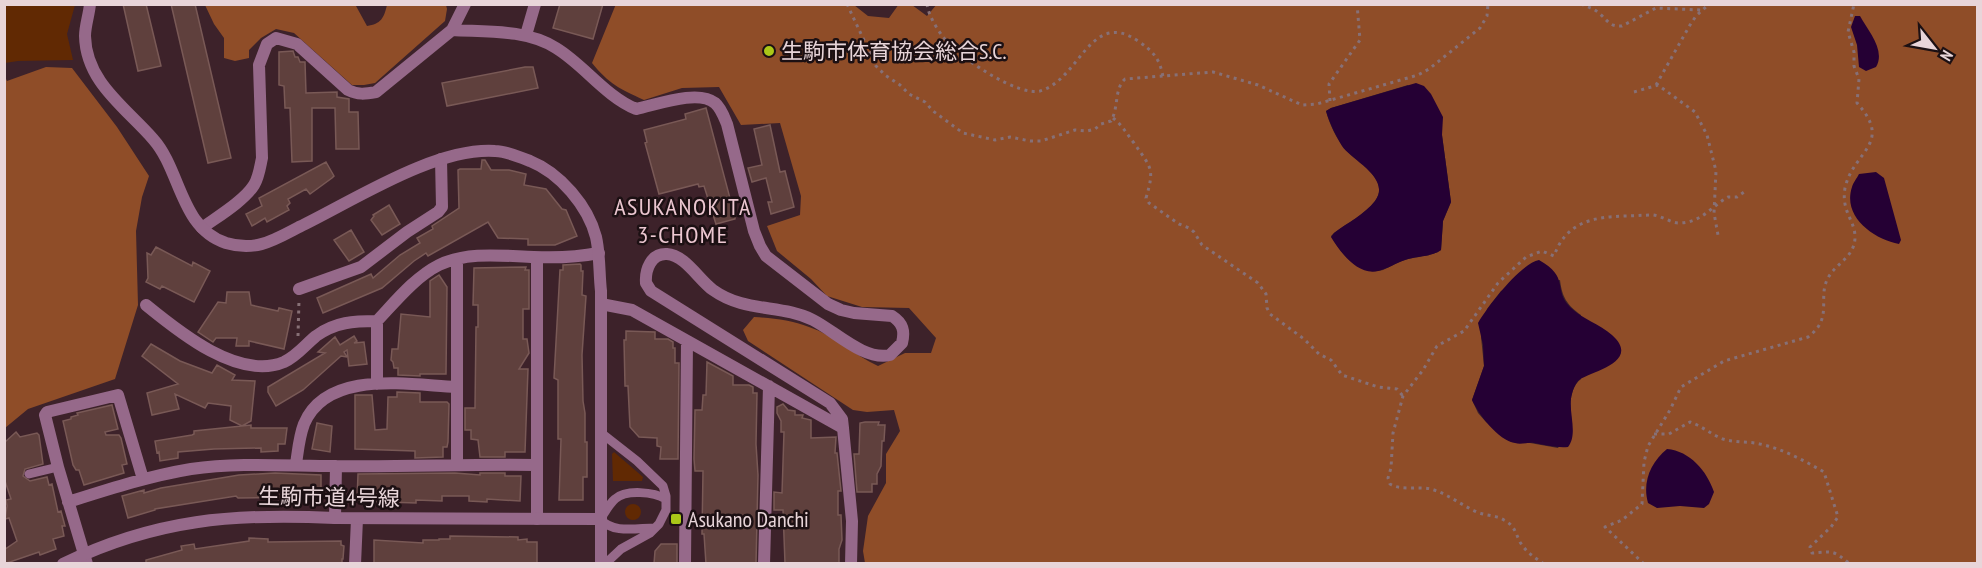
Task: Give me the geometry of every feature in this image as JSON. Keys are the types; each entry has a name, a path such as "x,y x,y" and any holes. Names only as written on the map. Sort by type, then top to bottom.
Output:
{"street":[{"path":"90,4 85,35 92,70 111,96 155,141 169,164 184,202 202,228 213,237 238,246 271,242 371,190 441,159 483,151 498,150 540,165 555,175 590,220 599,254 601,304 600,519 603,564"},
{"path":"202,228 247,194 257,178 262,158 259,65 267,44 276,38 297,44 348,90 358,94 376,92 452,30 465,4"},
{"path":"526,34 535,4"},
{"path":"452,30 526,34 555,47 617,98 636,109 693,97 714,102 727,124 754,231 766,256 834,307 854,313 892,316 899,321 903,327 902,343 890,355 872,356 811,319 746,306 729,299 703,283 674,255 664,254 648,264 646,283 651,291 830,403 842,419 852,521 851,564"},
{"path":"299,289 361,267 438,212 442,207 441,159"},
{"path":"146,305 172,326 238,363 269,366 284,362 298,353 316,336 333,326 348,321 377,321 419,279 438,266 457,259 484,255 537,258 599,254"},
{"path":"537,258 537,519"},
{"path":"457,259 457,464"},
{"path":"601,304 632,310 843,428"},
{"path":"377,321 377,384"},
{"path":"686,564 687,341"},
{"path":"296,464 305,421 330,394 346,387 377,384 456,387"},
{"path":"765,564 769,386"},
{"path":"85,559 58,467 45,415 47,412 118,395 143,479"},
{"path":"68,502 143,479 190,469 226,465 536,465"},
{"path":"335,518 336,466"},
{"name":"生駒市道4号線","path":"63,564 85,559 136,535 194,521 254,516 357,519 600,519"},
{"path":"355,564 357,519"}],"lane":[{"path":"600,432 637,461 663,486 666,500 666,510 655,528 621,549 603,564"},
{"path":"29,474 58,467"},
{"path":"655,528 615,528 607,526 600,519 614,499 624,493 659,495 666,500"}],"path":[{"path":"847,4 876,66 909,94 925,102 933,111 963,133 995,140 1010,137 1030,141 1041,141 1075,130 1095,129 1113,118 1117,108 1119,84 1125,79 1213,72 1258,86 1302,105 1330,101 1418,75 1429,69 1480,28 1487,16 1488,4"},
{"path":"927,4 928,13 951,46 974,64 1020,88 1039,91 1048,88 1070,70 1092,42 1106,33 1128,34 1149,48 1161,64 1163,77"},
{"path":"1330,101 1329,84 1360,40 1357,4"},
{"path":"1581,4 1600,13 1616,27 1656,8 1701,10"},
{"path":"1656,85 1690,25 1708,4"},
{"path":"1644,564 1605,527 1622,520 1642,504 1644,462 1648,446 1681,387 1724,361 1808,337 1817,330 1824,311 1825,286 1828,278 1843,264 1853,249 1855,236 1844,205 1845,190 1848,177 1867,151 1872,127 1868,116 1857,103 1859,79 1854,66 1854,52 1848,32 1854,4"},
{"path":"1634,92 1656,85 1669,91 1695,112 1707,135 1716,171 1714,208 1718,235"},
{"path":"1113,118 1126,131 1149,162 1152,179 1146,198 1149,203 1179,224 1189,228 1202,245 1258,283 1266,294 1270,314 1304,339 1318,354 1331,360 1342,375 1378,387 1397,389 1403,396"},
{"path":"1544,564 1529,554 1520,541 1516,529 1507,521 1497,516 1477,512 1443,493 1428,489 1395,487 1390,484 1388,478 1391,468 1393,433 1403,396 1423,370 1437,346 1464,331 1484,302 1511,270 1535,252 1542,251 1554,256 1560,243 1578,225 1588,220 1608,216 1656,216 1678,223 1703,215 1728,197 1737,197 1744,192"},
{"path":"298,353 299,289"},
{"path":"1654,434 1670,434 1690,422 1736,443 1758,443 1778,449 1799,457 1824,472 1838,517 1810,547 1812,553 1828,550 1836,552 1850,564"}],"shaded area":[{"path":"5,4 75,5 67,34 73,60 5,63"},
{"path":"616,4 854,5 868,16 889,18 899,4 912,5 927,16 937,4 1977,5 1977,563 865,563 863,551 868,516 886,483 886,454 900,431 894,410 867,412 853,410 748,341 743,330 754,317 796,323 827,335 878,366 905,353 931,353 936,338 909,308 862,307 827,296 811,279 777,251 767,226 800,215 801,196 780,123 741,125 719,87 682,88 644,100 615,85 592,63","holes":["1408,85 1442,117 1442,135 1451,202 1443,221 1441,250 1402,261 1383,270 1367,270 1346,257 1331,236 1371,206 1379,193 1379,186 1370,172 1342,145 1326,111","1560,280 1566,300 1581,315 1581,379 1572,394 1572,424 1558,448 1511,442 1486,422 1478,413 1472,400 1484,366 1481,337 1487,309 1501,291"]},
{"path":"205,5 356,6 367,26 381,20 387,5 446,5 447,9 445,21 375,83 352,85 294,33 276,29 261,38 249,50 249,58 235,61 224,58 224,38"},
{"path":"1855,16 1860,16 1875,41 1879,54 1876,67 1866,71 1859,67 1857,45 1851,27"},
{"path":"46,67 72,68 117,127 149,176 142,197 136,231 138,305 115,379 28,409 5,428 5,77 7,81"},
{"path":"1416,83 1424,86 1431,94 1443,117 1442,135 1451,202 1443,221 1441,250 1405,260 1378,271 1363,270 1350,262 1331,237 1371,206 1379,193 1378,185 1368,170 1342,146 1326,111"},
{"path":"1876,172 1884,178 1901,240 1899,244 1871,232 1862,225 1852,208 1850,198 1852,187 1859,174"},
{"path":"1539,260 1555,272 1562,295 1570,307 1607,331 1620,345 1621,353 1617,359 1578,381 1574,387 1571,400 1573,435 1568,447 1532,443 1517,444 1509,441 1490,426 1472,400 1484,366 1483,345 1478,323 1514,277 1531,263"},
{"path":"1667,449 1690,458 1707,477 1714,492 1709,504 1704,508 1680,506 1657,508 1648,503 1646,488 1649,473 1656,460"},
{"path":"614,452 643,477 642,481 613,481 612,454"},
{"path":"633,504 639,506 641,512 639,518 633,520 627,518 625,512 627,506"}],"building":[{"path":"123,4 146,4 161,66 138,71"},
{"path":"171,4 195,4 231,158 208,163"},
{"path":"560,4 603,4 593,39 553,28"},
{"path":"293,51 300,62 305,62 306,93 337,92 337,97 349,99 349,112 358,112 359,149 336,149 335,108 312,108 312,161 292,162 290,108 285,108 284,86 279,85 279,52"},
{"path":"533,67 538,88 447,106 442,83"},
{"path":"706,108 735,217 735,219 716,224 704,186 699,187 698,184 659,194 645,143 647,142 644,130 686,119 685,114"},
{"path":"770,125 780,172 785,171 794,207 771,214 768,202 772,202 766,178 752,182 748,168 762,165 754,129"},
{"path":"482,160 485,160 491,170 509,170 526,174 524,185 546,189 562,209 566,210 577,236 555,245 528,245 528,239 498,238 488,222 428,256 426,253 382,288 323,313 317,298 371,274 373,278 400,255 420,243 417,238 433,229 432,226 459,208 458,170 481,169"},
{"path":"326,162 334,176 332,178 310,194 306,189 288,199 289,210 267,222 265,218 252,226 246,214 262,206 259,198"},
{"path":"389,205 400,224 382,235 371,220 373,215"},
{"path":"351,230 364,252 349,261 334,240"},
{"path":"156,247 192,266 193,262 210,271 194,302 162,286 160,289 146,282 148,278 147,253 151,255"},
{"path":"580,264 581,271 583,271 582,295 586,296 582,355 587,477 583,477 583,500 559,500 561,439 558,439 558,380 554,378 560,270 563,270 563,265"},
{"path":"526,267 525,270 529,270 529,309 523,309 523,339 527,339 529,353 519,369 528,369 525,452 505,452 505,457 480,457 478,440 471,439 471,430 465,430 465,408 475,408 478,305 473,305 474,268"},
{"path":"439,275 447,287 446,374 398,375 398,368 394,368 391,360 392,349 398,349 401,314 430,317 430,281"},
{"path":"227,292 249,292 251,305 278,311 279,308 292,311 284,349 249,341 249,346 236,346 237,338 216,338 213,342 198,332 218,302 226,303"},
{"path":"626,331 655,332 655,339 668,339 673,342 675,363 679,363 678,459 660,459 661,447 657,446 657,438 639,437 630,427 628,386 625,386 624,340 626,340"},
{"path":"354,336 357,341 354,343 364,342 367,364 349,366 347,350 344,352 347,357 341,356 303,390 276,406 268,392 268,387 325,353 318,352 335,337 340,345"},
{"path":"151,344 180,361 212,373 217,365 235,375 232,380 255,381 251,421 242,426 230,420 231,406 208,403 205,408 175,394 179,409 152,415 147,393 178,384 142,356"},
{"path":"707,362 733,376 733,385 749,385 753,387 753,393 757,393 756,564 706,564 704,534 702,534 703,471 695,471 694,459 695,410 702,410 703,395 706,395"},
{"path":"397,392 420,393 420,402 447,402 449,404 448,442 447,447 443,447 443,457 415,458 415,451 355,449 355,395 372,395 375,430 387,429 388,397 397,397"},
{"path":"783,404 788,410 795,411 795,415 803,415 802,418 811,420 811,438 836,437 835,453 837,453 841,491 838,491 838,515 841,515 842,540 839,549 839,564 785,563 783,510 774,510 774,492 782,493 784,432 781,432 777,407"},
{"path":"112,405 118,429 105,432 106,435 119,435 121,438 127,464 122,465 124,473 84,485 79,470 76,470 73,465 63,421 78,415 77,413"},
{"path":"879,422 878,425 885,425 884,441 882,441 881,466 877,474 877,484 872,484 872,492 857,492 854,454 859,454 860,423"},
{"path":"317,423 332,426 330,452 312,449"},
{"path":"251,425 251,428 287,428 285,444 278,444 278,451 261,452 261,448 178,452 178,458 160,461 159,452 157,453 155,441 192,435 194,431"},
{"path":"16,432 20,437 37,433 39,435 43,464 25,469 23,476 30,481 47,477 49,485 52,484 58,512 61,511 65,526 62,526 64,536 53,539 56,549 40,555 39,552 4,564 4,550 17,541 9,518 5,519 6,500 11,499 4,478 4,443"},
{"path":"275,473 321,475 321,497 238,498 236,496 155,509 128,518 122,496 144,490 144,493 239,475"},
{"path":"480,473 505,473 505,476 521,476 520,501 487,499 487,502 469,501 469,496 442,496 442,501 416,500 416,503 357,501 358,474 480,475"},
{"path":"450,536 518,537 518,540 527,539 527,542 537,542 537,563 374,564 374,540 423,543 423,540 450,539"},
{"path":"249,538 268,539 268,542 341,541 341,545 344,546 342,564 146,564 146,560 182,550 181,546 194,544 195,549 249,541"},
{"path":"661,544 677,544 677,564 654,564 655,551"}],"place":[{"name":"生駒市体育協会総合S.C.","path":"769,51"},
{"name":"Asukano Danchi","path":"676,519"}],"district":[{"name":"ASUKANOKITA 3-CHOME","path":"683,221"}]}
